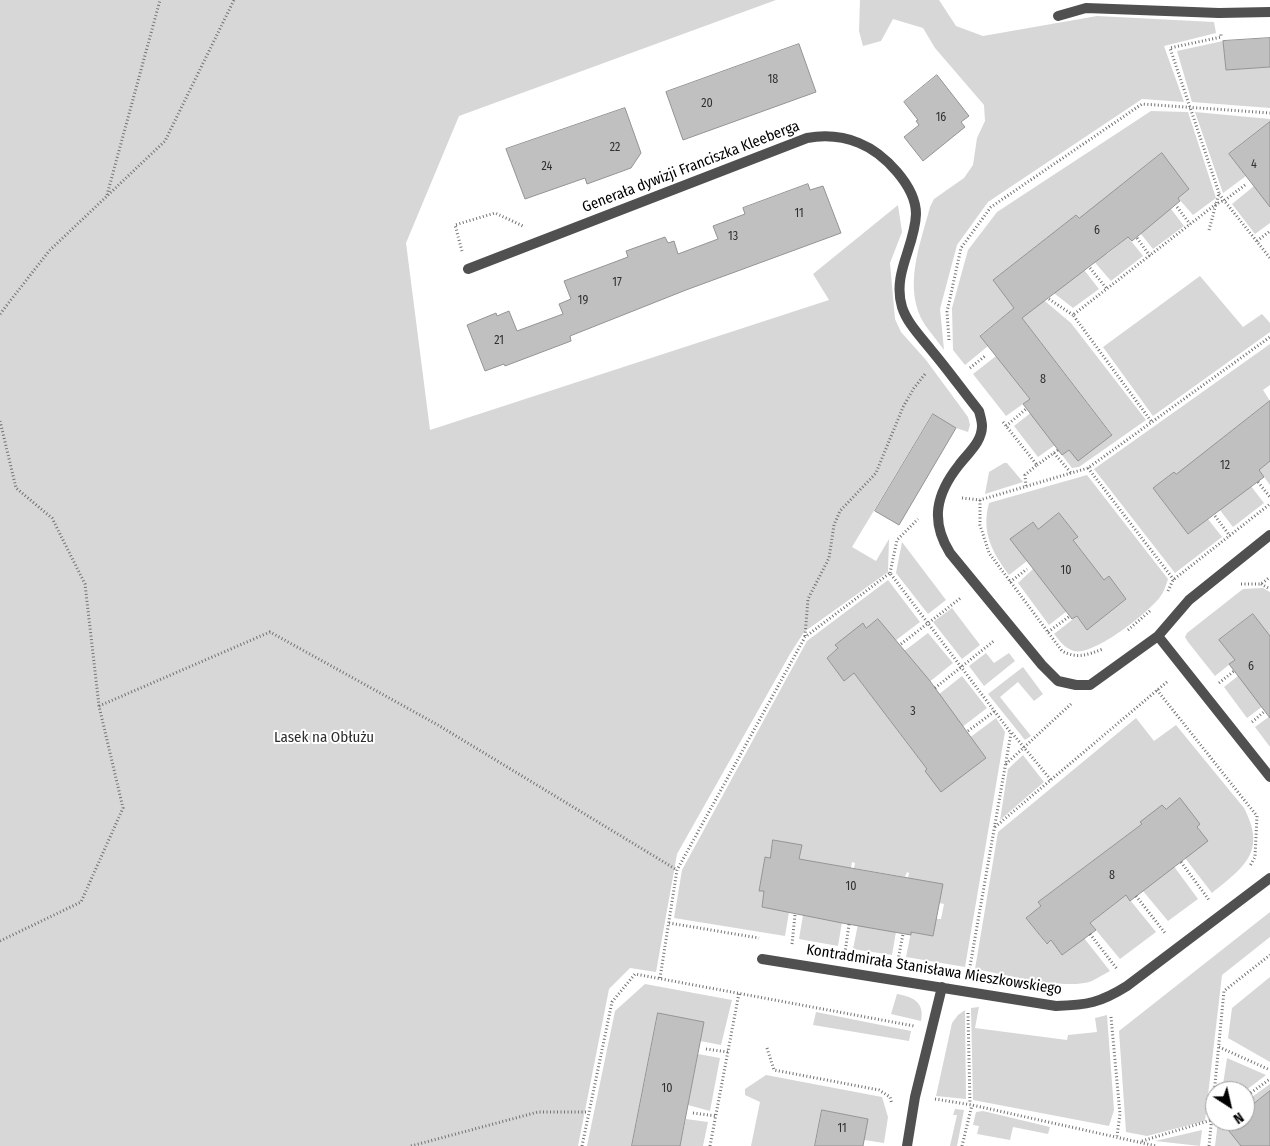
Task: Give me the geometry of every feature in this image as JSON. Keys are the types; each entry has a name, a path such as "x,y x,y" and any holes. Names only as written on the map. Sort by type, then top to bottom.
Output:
{"street":[{"path":"1058,16 1086,8 1219,13 1270,12"},
{"name":"Generała dywizji Franciszka Kleeberga","path":"468,269 806,138 823,135 840,138 860,143 874,151 900,177 911,193 916,213 914,231 900,272 898,289 903,308 912,325 979,411 982,425 980,436 971,451 958,466 942,496 936,518 941,539 976,586 1042,665 1058,680 1076,685 1090,685"},
{"path":"1090,685 1158,636 1189,600 1270,535"},
{"path":"1158,636 1270,777"},
{"name":"Kontradmirała Stanisława Mieszkowskiego","path":"762,959 1056,1006 1080,1005 1105,1000 1127,986 1270,878"},
{"path":"906,1146 915,1097 942,987"}],"path":[{"path":"107,196 160,0"},
{"path":"0,314 49,252 165,141 234,0"},
{"path":"1221,37 1170,48 1219,193 1270,258"},
{"path":"950,348 947,312 961,248 991,207 1142,104 1270,113"},
{"path":"1073,316 1216,204 1225,200 1244,185"},
{"path":"1209,230 1219,193"},
{"path":"1177,206 1190,224"},
{"path":"1256,241 1270,231"},
{"path":"1137,238 1150,256"},
{"path":"1090,268 1107,290"},
{"path":"1049,299 1073,316 1151,421"},
{"path":"660,978 677,870 805,637 890,573 897,540 942,496 980,500 1088,468 1270,337"},
{"path":"963,373 985,356"},
{"path":"805,637 808,599 829,558 834,524 840,511 876,473 903,407 914,388 931,368 942,364"},
{"path":"1006,426 1026,409"},
{"path":"1000,418 1038,465"},
{"path":"0,421 16,488 52,518 85,584 99,706 123,808 81,902 0,941"},
{"path":"1026,486 1025,475 1058,450"},
{"path":"1054,453 1071,473"},
{"path":"1088,468 1189,600"},
{"path":"1258,482 1270,497"},
{"path":"980,500 980,525 988,553 1062,651 1073,656 1085,656 1110,646"},
{"path":"1165,598 1173,580 1270,504"},
{"path":"1215,516 1230,536"},
{"path":"1010,582 1027,569"},
{"path":"890,573 1011,733 1051,780"},
{"path":"1261,584 1270,577"},
{"path":"1234,589 1241,584 1261,584 1270,589"},
{"path":"901,644 976,586"},
{"path":"1124,634 1158,604"},
{"path":"935,688 1032,610"},
{"path":"1048,632 1070,616"},
{"path":"99,706 270,632 438,725 677,870"},
{"path":"995,827 1183,666"},
{"path":"1221,692 1216,685 1234,671"},
{"path":"1006,765 1090,685"},
{"path":"1157,690 1257,816 1255,857 1247,872"},
{"path":"968,731 995,711"},
{"path":"1247,726 1265,711"},
{"path":"962,1146 971,1104 968,1010 965,992 1011,733"},
{"path":"1181,862 1209,900"},
{"path":"1202,906 1217,895"},
{"path":"1136,896 1165,934"},
{"path":"792,944 795,915"},
{"path":"845,953 849,924"},
{"path":"1157,940 1173,928"},
{"path":"898,962 903,934"},
{"path":"1090,934 1117,969"},
{"path":"1216,1081 1224,991 1270,955"},
{"path":"1110,974 1125,963"},
{"path":"582,1146 612,1002 635,974 932,1029"},
{"path":"710,1146 739,993"},
{"path":"1105,1000 1111,1014 1120,1114 1117,1136"},
{"path":"1219,1047 1270,1070"},
{"path":"767,1048 774,1070 880,1090 890,1097 895,1113"},
{"path":"706,1049 728,1052"},
{"path":"1255,1090 1270,1079"},
{"path":"915,1097 971,1104 1156,1146"},
{"path":"411,1146 538,1112 588,1112"},
{"path":"693,1113 716,1116"},
{"path":"1142,1142 1205,1122"},
{"path":"1209,1146 1211,1131"}],"green space":[{"name":"Lasek na Obłużu","path":"0,0 776,0 459,116 406,243 430,430 829,300 813,274 898,205 902,232 890,263 895,319 901,332 926,360 968,417 970,425 968,432 956,428 932,414 852,547 876,561 889,539 888,572 804,632 677,854 656,972 630,968 609,989 578,1146 0,1146"},
{"path":"860,0 939,0 956,26 983,36 1097,16 1214,22 1216,33 1164,46 1184,102 1142,99 988,202 957,245 940,309 944,350 925,325 918,311 915,297 915,267 930,207 934,199 964,178 973,165 977,138 985,121 984,105 935,48 923,28 893,19 881,41 863,46 859,31"},
{"path":"1223,41 1226,70 1270,67 1270,108 1192,102 1177,51"},
{"path":"1151,111 1188,112 1216,198 1193,215 1178,198 1189,189 1161,154 1079,218 1076,215 993,280 1014,308 980,335 988,346 965,365 953,350 952,308 968,250 997,212"},
{"path":"1195,112 1270,119 1270,134 1264,127 1229,154 1246,176 1223,193"},
{"path":"1254,186 1270,207 1270,223 1255,234 1232,204"},
{"path":"1168,205 1184,226 1153,249 1137,229"},
{"path":"1128,237 1143,256 1111,281 1091,258 1103,249 1107,254"},
{"path":"1081,266 1099,289 1073,308 1050,290"},
{"path":"1200,276 1243,327 1262,314 1270,323 1270,332 1153,416 1103,347"},
{"path":"1040,297 1071,323 1146,420 1079,467 1072,468 1062,455 1069,450 1112,434 1019,314"},
{"path":"1270,344 1270,385 1263,390 1270,401 1176,474 1174,472 1153,488 1188,534 1208,519 1222,537 1175,573 1094,469"},
{"path":"996,356 1030,399 1006,416 973,374"},
{"path":"1037,408 1062,440 1038,457 1014,426"},
{"path":"1270,461 1270,485 1259,470"},
{"path":"1007,463 1023,482 985,494 989,472"},
{"path":"1087,475 1168,579 1164,591 1154,604 1120,632 1094,647 1083,651 1074,651 1060,642 1054,634 1077,616 1087,629 1126,599 1109,577 1104,580 1073,540 1078,537 1059,513 1038,529 1032,522 1011,539 1027,561 1009,575 993,550 986,523 989,503"},
{"path":"1247,481 1264,503 1233,527 1216,505"},
{"path":"902,542 946,600 928,614 896,573"},
{"path":"1033,569 1067,611 1049,625 1018,583"},
{"path":"888,580 920,622 895,641 878,619 866,628 863,624 836,644 838,648 827,658 844,680 854,673 927,769 925,771 996,718 1005,732 965,967 906,957 911,932 933,936 936,919 941,919 944,904 939,903 943,884 908,878 909,873 907,872 905,877 854,868 855,863 852,862 851,868 799,859 802,845 773,840 770,858 765,857 759,890 764,891 762,907 789,912 785,936 674,918 682,870 807,641"},
{"path":"1263,588 1270,592 1270,636 1253,614 1220,640 1235,660 1215,676 1188,642 1185,637 1187,633 1243,589"},
{"path":"952,608 980,645 962,659 933,622"},
{"path":"928,633 953,663 923,687 899,655"},
{"path":"986,653 994,663 1009,653 1015,661 984,686 969,666"},
{"path":"1023,667 1043,694 1034,701 1018,682 1000,697 1031,736 1025,740 988,694"},
{"path":"1243,672 1267,703 1247,718 1224,687"},
{"path":"962,676 987,708 957,731 933,699"},
{"path":"1270,716 1270,747 1255,727"},
{"path":"1136,718 1154,741 1176,725 1244,808 1251,823 1253,836 1249,857 1234,875 1212,893 1185,858 1197,827 1200,824 1180,799 1166,809 1141,822 1142,824 1038,902 1041,906 1027,918 1046,944 1051,940 1062,955 1084,938 1110,971 1092,981 1081,984 1067,984 1035,981 975,969 998,832"},
{"path":"1023,755 1044,782 1000,820 1008,769"},
{"path":"1170,861 1198,899 1168,921 1143,891"},
{"path":"1126,895 1156,932 1120,959 1090,923"},
{"path":"804,909 843,916 838,946 799,939"},
{"path":"1270,912 1270,937 1222,975 1210,1081 1205,1081 1205,1121 1147,1136 1126,1132 1119,1031"},
{"path":"859,919 897,926 892,955 853,949"},
{"path":"1270,977 1270,1062 1228,1038 1232,1008"},
{"path":"645,984 732,1000 721,1045 700,1041 703,1022 658,1013 632,1146 587,1146 615,1011"},
{"path":"897,994 913,999 919,1005 922,1015 921,1021 891,1014"},
{"path":"979,1007 975,1028 1067,1040 1068,1035 1097,1032 1095,1018 1107,1015 1114,1110 1109,1126 973,1100 971,1008"},
{"path":"965,1010 966,1099 936,1096 952,1023"},
{"path":"816,1012 911,1031 909,1041 813,1025"},
{"path":"698,1054 720,1058 710,1111 688,1105"},
{"path":"1227,1058 1266,1075 1255,1083 1255,1081 1224,1081"},
{"path":"766,1075 882,1097 888,1117 884,1143 864,1140 868,1119 822,1110 815,1146 751,1146 760,1102 745,1095 745,1089"},
{"path":"1270,1084 1270,1104 1263,1097 1255,1103 1255,1095"},
{"path":"955,1109 964,1110 957,1146 950,1146 957,1115 953,1115"},
{"path":"983,1111 1050,1127 1048,1134 1013,1127 1010,1140 977,1134 979,1126 973,1125 976,1112"},
{"path":"686,1119 708,1122 703,1146 680,1146"},
{"path":"1202,1130 1200,1146 1155,1141"},
{"path":"1217,1131 1229,1131 1241,1146 1215,1146"}],"building":[{"path":"1270,38 1270,67 1226,70 1223,41"},
{"path":"799,44 816,92 683,140 666,92"},
{"path":"937,75 969,116 961,122 965,127 923,161 904,137 919,125 916,121 918,120 904,102"},
{"path":"625,108 641,153 631,168 587,184 585,178 525,199 506,149"},
{"path":"1270,122 1270,207 1229,154"},
{"path":"1162,153 1189,189 1178,198 1180,201 1132,241 1128,237 1022,318 1112,435 1078,461 1069,450 1062,455 1023,404 1030,399 980,336 1014,308 993,280 1076,215 1079,218"},
{"path":"808,184 810,190 823,186 841,233 686,290 570,336 571,341 505,366 504,364 485,371 467,325 496,313 497,316 509,311 517,331 563,314 559,304 571,299 564,281 628,257 626,251 665,237 668,243 674,241 678,254 718,239 713,226 745,214 743,208"},
{"path":"1270,401 1270,461 1259,470 1264,477 1188,534 1153,488 1174,472 1176,474"},
{"path":"933,414 956,428 899,525 875,511"},
{"path":"1059,513 1078,537 1073,540 1104,580 1109,576 1126,599 1087,630 1077,616 1072,619 1010,539 1033,522 1038,529"},
{"path":"1253,614 1270,636 1270,718 1229,664 1235,660 1219,640"},
{"path":"878,619 930,681 986,758 941,792 925,771 927,769 854,673 844,681 827,658 838,648 835,645 863,623 866,628"},
{"path":"1180,798 1200,824 1197,827 1208,841 1130,901 1126,895 1090,923 1096,930 1062,955 1051,940 1047,944 1026,918 1041,906 1038,902 1142,824 1140,822 1162,805 1166,809"},
{"path":"773,840 802,845 799,859 943,884 933,936 911,932 911,935 762,907 764,891 759,891 765,857 770,858"},
{"path":"658,1013 704,1022 680,1146 632,1146"},
{"path":"1270,1091 1270,1146 1241,1146 1229,1131 1255,1131 1255,1103"},
{"path":"822,1110 868,1119 863,1146 815,1146"}]}
